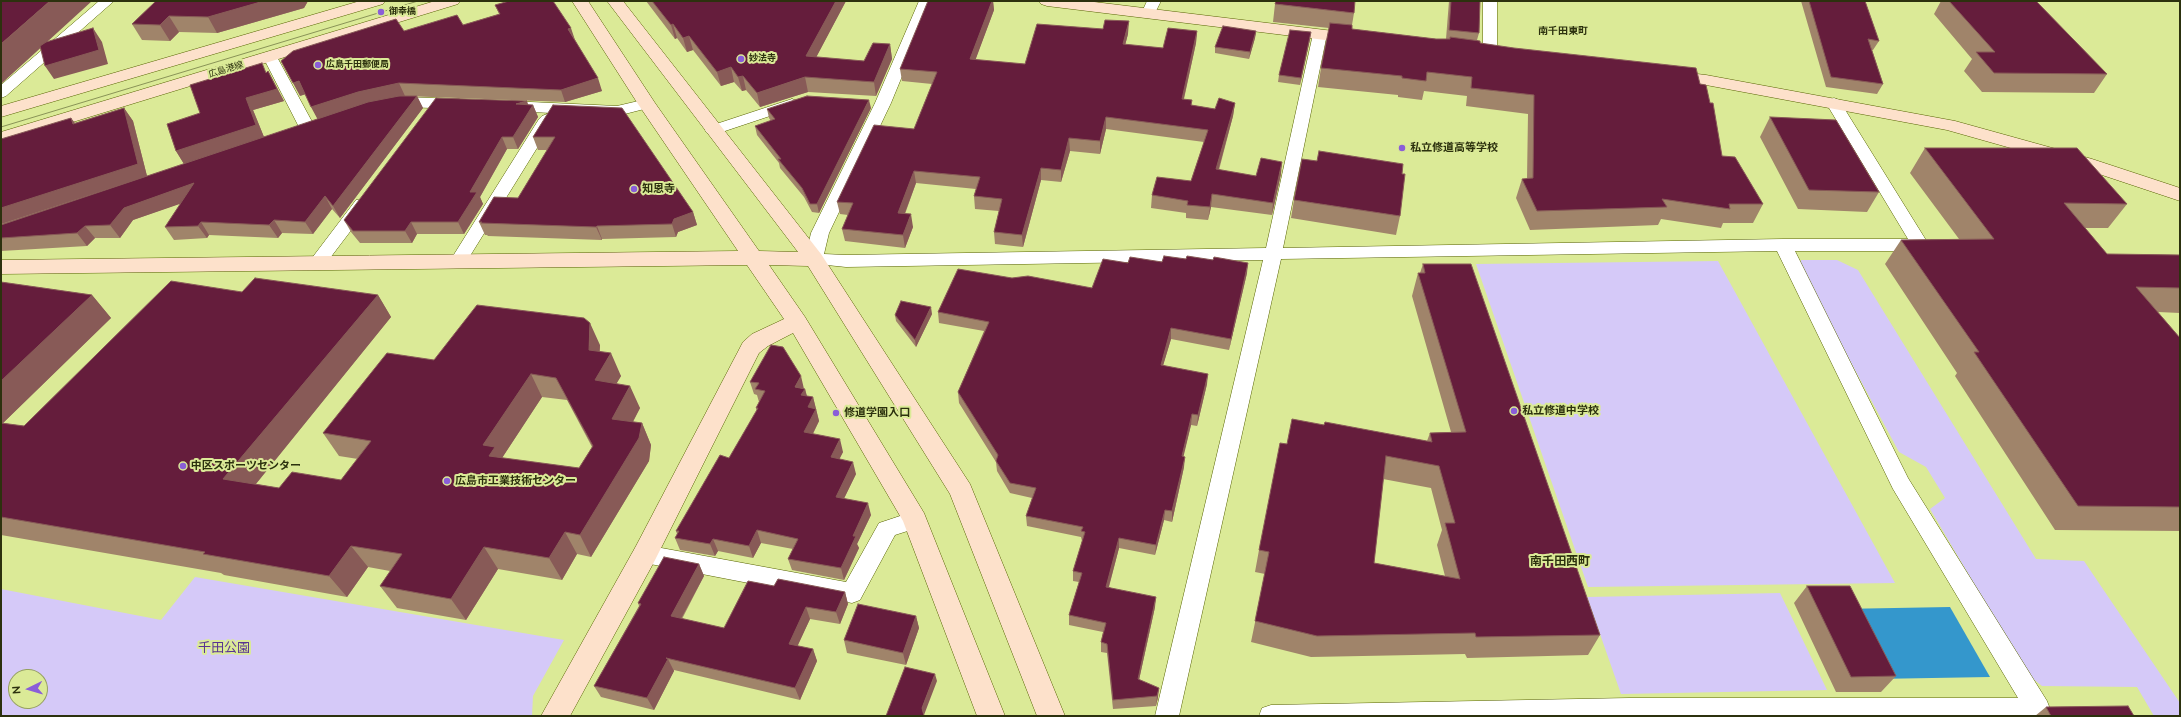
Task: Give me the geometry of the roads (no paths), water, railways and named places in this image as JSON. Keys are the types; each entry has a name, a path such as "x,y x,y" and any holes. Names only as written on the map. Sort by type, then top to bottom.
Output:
{"street":[{"path":"1,92 107,1"},
{"path":"1,112 377,1"},
{"name":"広島港線","path":"1,138 452,1"},
{"path":"580,1 647,104 797,322 915,520 991,716"},
{"path":"616,1 713,130 814,259 961,491 1051,716"},
{"path":"814,259 820,233 875,103 926,1"},
{"path":"1047,1 1151,8 1374,41"},
{"path":"1490,1 1490,55"},
{"path":"1167,716 1274,254 1320,34"},
{"path":"270,57 308,130"},
{"path":"1652,74 1706,80 1949,125 2085,162 2180,195"},
{"path":"713,130 808,98"},
{"path":"384,106 404,102 432,109 484,105 617,111 647,104"},
{"path":"1,267 459,260 753,258 846,261 1783,245 1920,245 1834,103"},
{"path":"459,260 554,108"},
{"path":"318,262 371,192"},
{"path":"1271,716 1784,712 2038,708 1900,483 1783,245"},
{"path":"555,716 645,554 750,348 760,340 797,322"},
{"path":"645,554 852,593 887,529 915,520"}],"water":[{"path":"1950,607 1990,677 1874,679 1839,609"}],"tram line":[{"path":"1,127 418,1"}],"place":[{"name":"御幸橋","path":"381,12"},
{"name":"妙法寺","path":"741,59"},
{"name":"広島千田郵便局","path":"318,65"},
{"name":"私立修道高等学校","path":"1402,148"},
{"name":"知恩寺","path":"634,189"},
{"name":"私立修道中学校","path":"1514,411"},
{"name":"修道学園入口","path":"836,413"},
{"name":"中区スポーツセンター","path":"183,466"},
{"name":"広島市工業技術センター","path":"447,481"}],"district":[{"name":"南千田東町","path":"1563,32"},
{"name":"南千田西町","path":"1560,562"}],"park label":[{"name":"千田公園","path":"224,649"}]}
